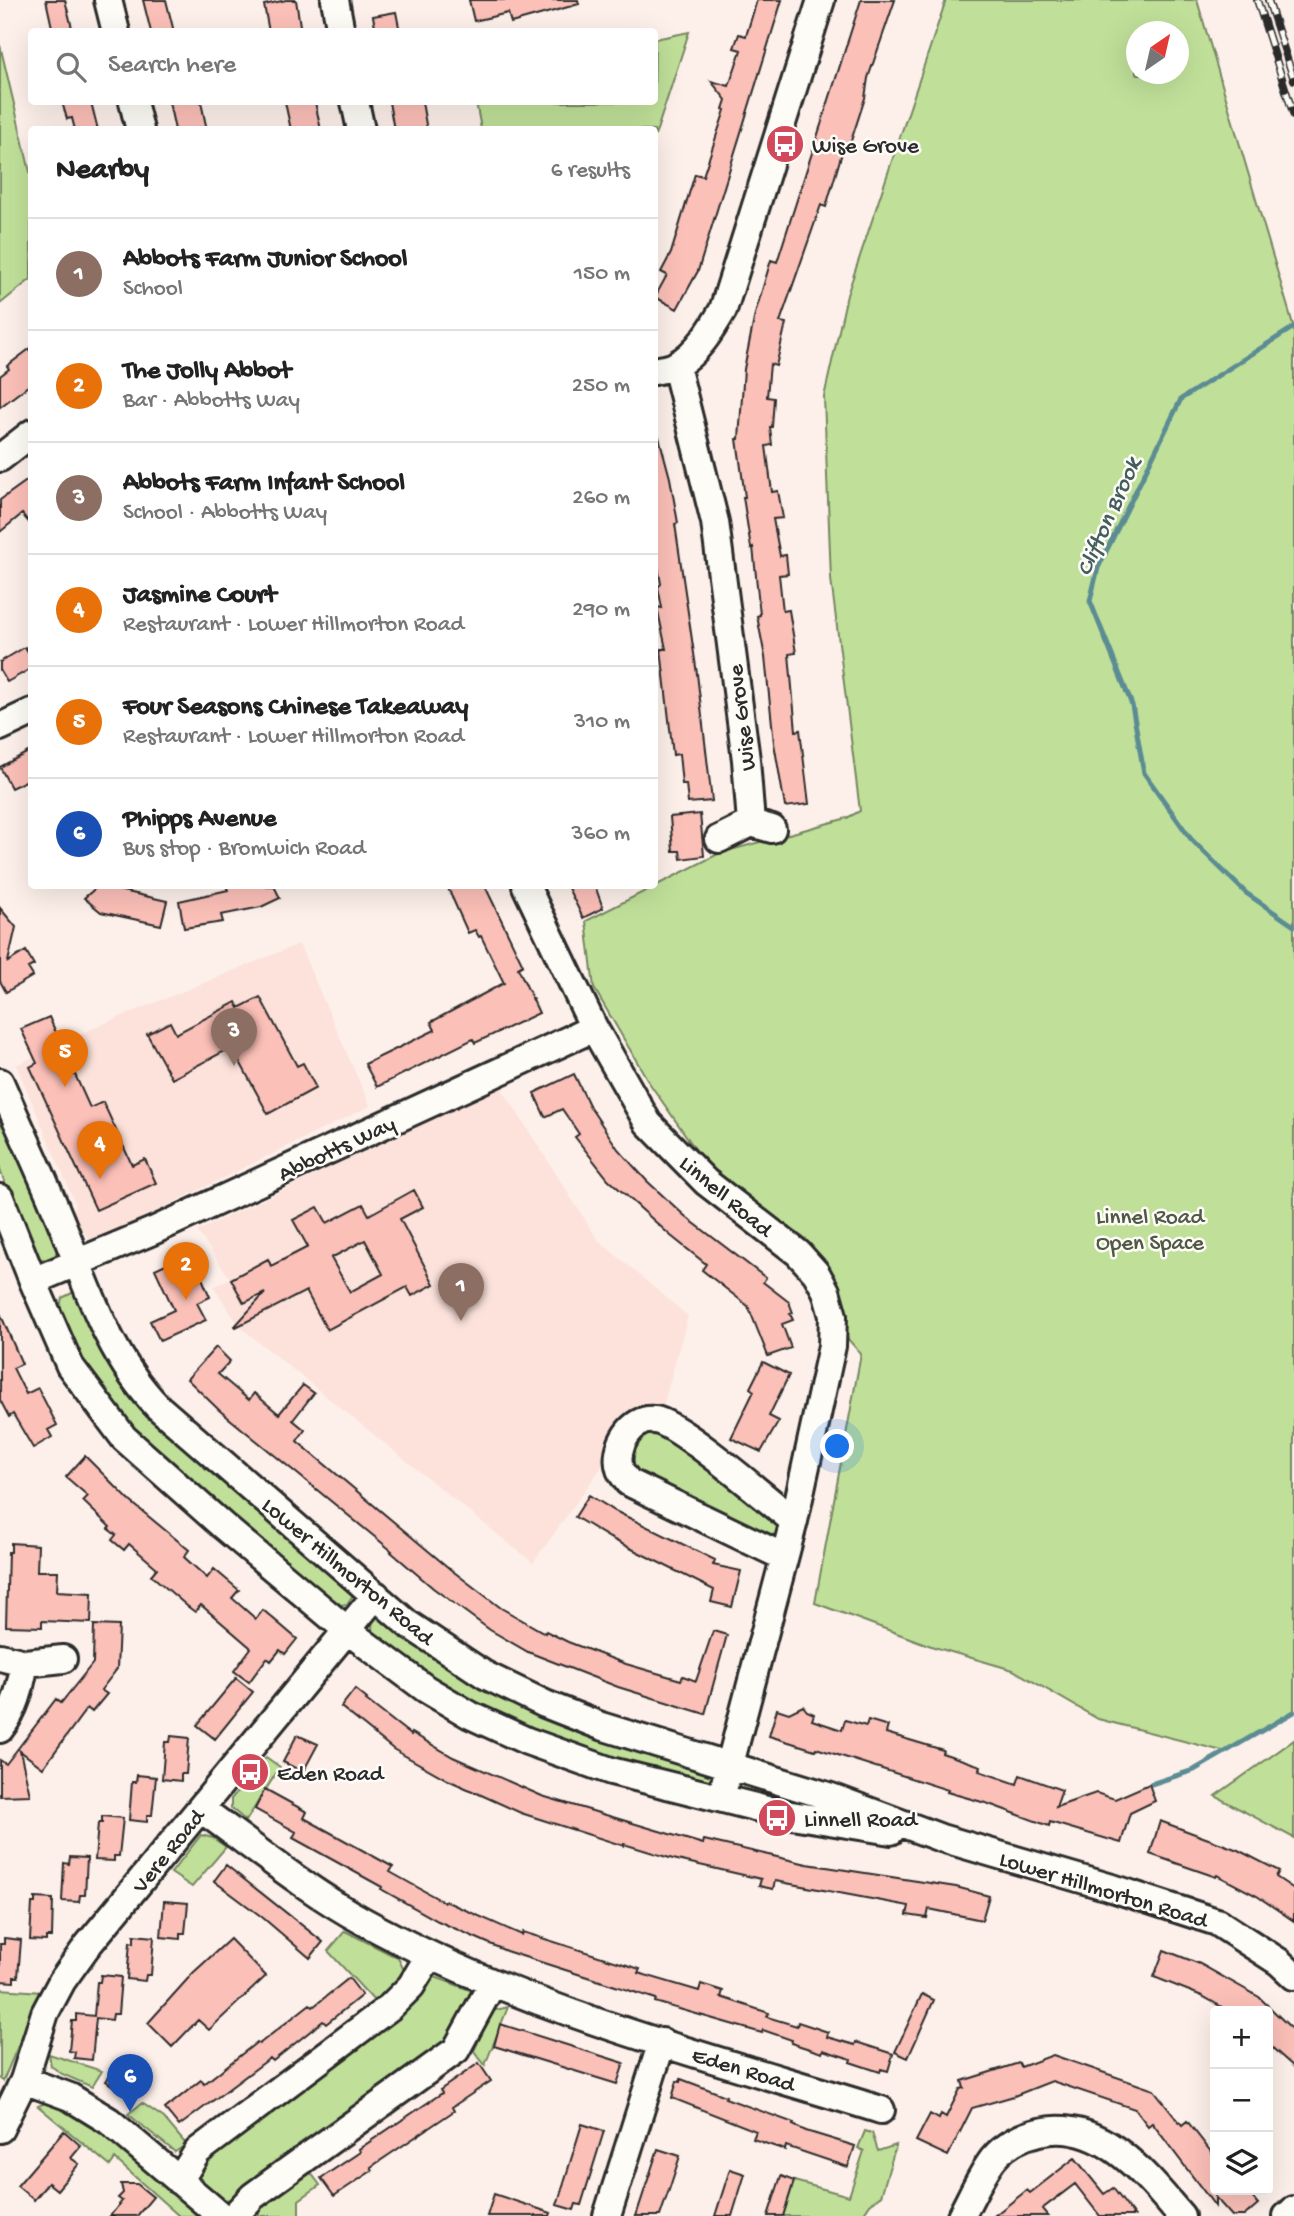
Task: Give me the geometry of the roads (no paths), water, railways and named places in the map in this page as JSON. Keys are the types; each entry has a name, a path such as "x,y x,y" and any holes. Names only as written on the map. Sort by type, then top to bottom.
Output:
{"street":[{"path":"108,0 115,28"},
{"path":"335,0 340,28"},
{"path":"665,368 695,351 723,310 821,0"},
{"path":"134,105 139,126"},
{"path":"356,105 360,126"},
{"name":"Wise Grove","path":"665,368 715,522 743,734 762,826 719,839"},
{"path":"0,458 28,436"},
{"path":"0,727 28,714"},
{"name":"Linnell Road","path":"527,889 594,1028 648,1123 706,1182 798,1253 816,1273 826,1291 834,1316 832,1346 794,1521 721,1798"},
{"name":"Abbotts Way","path":"33,1281 198,1211 594,1028"},
{"name":"Lower Hillmorton Road","path":"0,1082 112,1342 141,1390 408,1624 485,1675 545,1704 601,1726 831,1797 941,1838 1112,1888 1217,1923 1279,1962 1294,1976"},
{"name":"Lower Hillmorton Road","path":"0,1198 70,1366 124,1438 348,1631 426,1689 470,1715 527,1741 611,1771 779,1813 941,1838"},
{"path":"784,1557 628,1482 620,1468 622,1442 633,1426 654,1419 666,1423 794,1521"},
{"name":"Vere Road","path":"0,2129 24,2080 45,2013 62,1981 87,1946 376,1595"},
{"path":"0,1729 11,1716 19,1696 12,1660 62,1659"},
{"name":"Eden Road","path":"201,1809 319,1894 360,1920 429,1956 492,1984 662,2042 885,2112"},
{"path":"179,2180 198,2151 390,2007 411,1986 429,1956"},
{"path":"234,2216 253,2196 456,2050 492,1984"},
{"path":"607,2216 662,2042"},
{"path":"24,2080 70,2097 109,2121 221,2216"},
{"path":"961,2216 994,2158 1010,2144 1028,2134 1050,2130 1094,2138 1121,2153 1145,2174 1181,2216"},
{"path":"1287,2216 1294,2210"}],"waterway":[{"name":"Clifton Brook","path":"1294,327 1181,399 1098,568 1090,601 1132,705 1144,773 1191,839 1246,893 1294,926"},
{"path":"1151,1784 1194,1770 1294,1712"}],"railway":[{"path":"1257,0 1294,116"},
{"path":"1268,0 1294,80"}],"place":[{"name":"Wise Grove","path":"785,144"},
{"name":"Abbots Farm Infant School","path":"234,1066"},
{"name":"Four Seasons Chinese Takeaway","path":"65,1087"},
{"name":"Jasmine Court","path":"100,1179"},
{"name":"The Jolly Abbot","path":"186,1300"},
{"name":"Abbots Farm Junior School","path":"461,1321"},
{"name":"Eden Road","path":"250,1772"},
{"name":"Linnell Road","path":"777,1818"},
{"name":"Phipps Avenue","path":"130,2112"}],"park label":[{"name":"Linnel Road Open Space","path":"1150,1228"}]}
